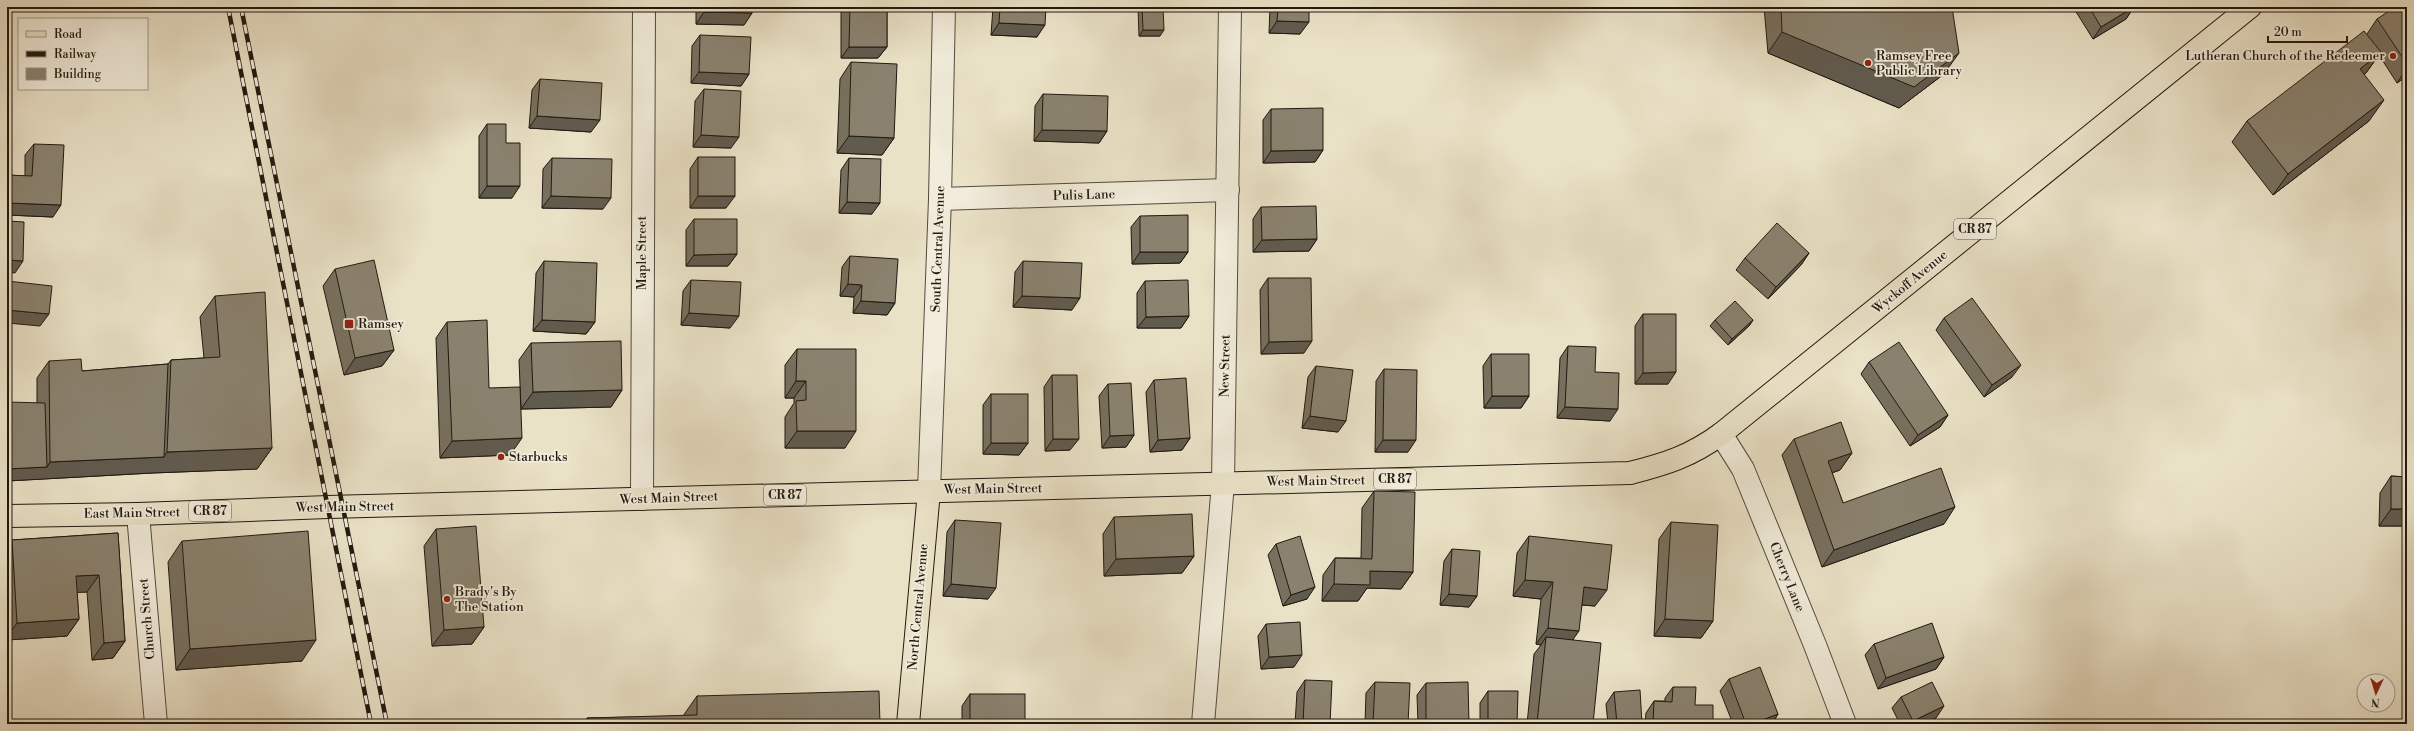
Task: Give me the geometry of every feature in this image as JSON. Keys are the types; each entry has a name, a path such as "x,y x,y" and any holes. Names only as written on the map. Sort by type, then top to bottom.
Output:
{"main road":[{"name":"Wyckoff Avenue","path":"1700,450 2250,7"},
{"name":"West Main Street","path":"281,509 1630,473 1668,464 1700,450"},
{"name":"North Central Avenue","path":"908,724 929,491"},
{"name":"East Main Street","path":"7,516 138,514 281,509"}],"street":[{"name":"Maple Street","path":"642,499 642,58 644,7"},
{"name":"South Central Avenue","path":"929,491 940,199 944,7"},
{"name":"New Street","path":"1203,724 1223,483 1230,7"},
{"name":"Pulis Lane","path":"940,199 1228,190"},
{"name":"Cherry Lane","path":"1721,434 1743,469 1815,645 1845,724"},
{"name":"Church Street","path":"138,514 156,724"}],"building":[{"path":"704,7 752,7 752,13 704,12"},
{"path":"850,7 887,7 887,47 849,47"},
{"path":"1000,7 1046,7 1045,25 999,23"},
{"path":"1142,7 1163,7 1164,30 1143,30"},
{"path":"1278,7 1309,7 1309,22 1277,21"},
{"name":"Ramsey Free Public Library","path":"1781,7 1952,7 1959,53 1914,87 1782,32"},
{"path":"2089,7 2134,7 2101,27"},
{"path":"2395,7 2407,7 2407,64 2377,19"},
{"path":"2364,31 2381,52 2360,69 2384,100 2288,174 2247,121"},
{"path":"700,35 751,37 749,74 699,72"},
{"path":"851,62 897,64 894,138 849,136"},
{"path":"540,79 602,83 600,120 537,116"},
{"path":"704,89 741,91 739,137 701,135"},
{"path":"1043,94 1108,96 1107,131 1042,130"},
{"path":"1323,108 1323,150 1271,151 1271,109"},
{"path":"487,124 506,124 506,143 520,143 520,186 487,186"},
{"path":"34,144 64,145 61,205 7,203 7,175 32,176"},
{"path":"698,157 735,157 735,196 698,196"},
{"path":"552,158 612,159 611,198 551,196"},
{"path":"849,158 881,159 880,203 847,202"},
{"path":"1316,206 1317,239 1262,240 1261,207"},
{"path":"1188,215 1188,252 1140,252 1140,216"},
{"path":"694,219 737,219 737,254 694,255"},
{"path":"7,221 24,222 23,261 7,260"},
{"path":"1777,223 1809,253 1776,287 1745,258"},
{"path":"850,256 898,259 895,303 861,301 862,285 848,284"},
{"path":"374,260 394,350 355,358 335,269"},
{"path":"544,261 597,263 595,322 542,320"},
{"path":"1023,261 1082,263 1080,298 1022,296"},
{"path":"1268,278 1311,278 1312,341 1269,342"},
{"path":"691,280 741,282 739,316 689,313"},
{"path":"1188,280 1189,316 1146,317 1145,281"},
{"path":"7,281 52,286 49,314 7,310"},
{"path":"265,292 272,448 167,452 171,360 220,357 215,296"},
{"path":"1972,298 2021,365 1992,385 1944,318"},
{"path":"1735,301 1753,320 1732,339 1715,320"},
{"path":"1643,314 1676,314 1676,372 1643,373"},
{"path":"487,320 489,388 520,387 522,438 452,441 447,322"},
{"path":"621,341 622,390 533,392 531,343"},
{"path":"1899,342 1948,415 1918,435 1869,362"},
{"path":"1568,346 1596,347 1595,372 1619,373 1618,409 1565,407"},
{"path":"797,349 856,349 856,431 797,431 796,401 806,400 806,381 796,381"},
{"path":"1491,354 1529,354 1529,396 1492,396"},
{"path":"81,359 82,371 168,364 164,457 50,462 49,361"},
{"path":"1316,366 1353,370 1346,421 1310,416"},
{"path":"1384,369 1417,370 1416,440 1383,440"},
{"path":"1052,375 1077,375 1079,439 1053,439"},
{"path":"1186,378 1190,438 1158,440 1154,380"},
{"path":"1131,383 1134,435 1110,436 1108,384"},
{"path":"991,394 1028,394 1028,443 991,443"},
{"path":"7,402 45,403 47,467 7,469"},
{"path":"1841,422 1852,453 1828,461 1843,503 1941,468 1955,507 1834,550 1794,439"},
{"path":"2391,476 2407,477 2407,509 2391,509"},
{"path":"1374,491 1415,492 1413,572 1370,571 1370,585 1334,584 1335,558 1372,559"},
{"path":"1192,514 1194,556 1116,559 1114,517"},
{"path":"955,520 1001,523 996,588 951,584"},
{"path":"1671,522 1718,525 1713,621 1665,619"},
{"path":"476,526 484,627 444,630 436,529"},
{"path":"308,531 316,640 190,649 182,541"},
{"path":"118,533 125,641 104,643 99,575 76,576 79,619 17,623 12,540"},
{"path":"1300,536 1315,587 1291,595 1276,544"},
{"path":"1529,536 1612,545 1607,590 1584,587 1579,631 1548,628 1553,582 1525,580"},
{"path":"1452,549 1480,551 1477,596 1449,594"},
{"path":"1300,622 1302,655 1269,657 1266,624"},
{"path":"1932,623 1944,657 1886,678 1874,644"},
{"path":"1546,637 1601,643 1593,724 1537,723"},
{"path":"1760,667 1778,714 1752,724 1746,724 1729,679"},
{"path":"1305,680 1332,681 1330,724 1303,724"},
{"path":"1375,682 1410,683 1408,724 1373,724"},
{"path":"1468,682 1469,724 1426,724 1426,683"},
{"path":"1932,682 1944,706 1913,721 1901,697"},
{"path":"1673,687 1696,687 1695,705 1713,705 1713,724 1653,724 1654,701 1672,702"},
{"path":"1640,690 1642,724 1617,724 1614,692"},
{"path":"879,691 880,724 587,724 587,718 697,715 697,696"},
{"path":"1488,691 1518,691 1517,724 1488,724"},
{"path":"970,694 1025,694 1025,724 970,724"}],"railway":[{"path":"228,7 371,724"},
{"path":"241,7 387,724"}],"place":[{"name":"Lutheran Church of the Redeemer","path":"2393,56"},
{"name":"Ramsey Free Public Library","path":"1868,63"},
{"name":"Ramsey","path":"349,324"},
{"name":"Starbucks","path":"501,457"},
{"name":"Brady's By The Station","path":"447,599"}]}
